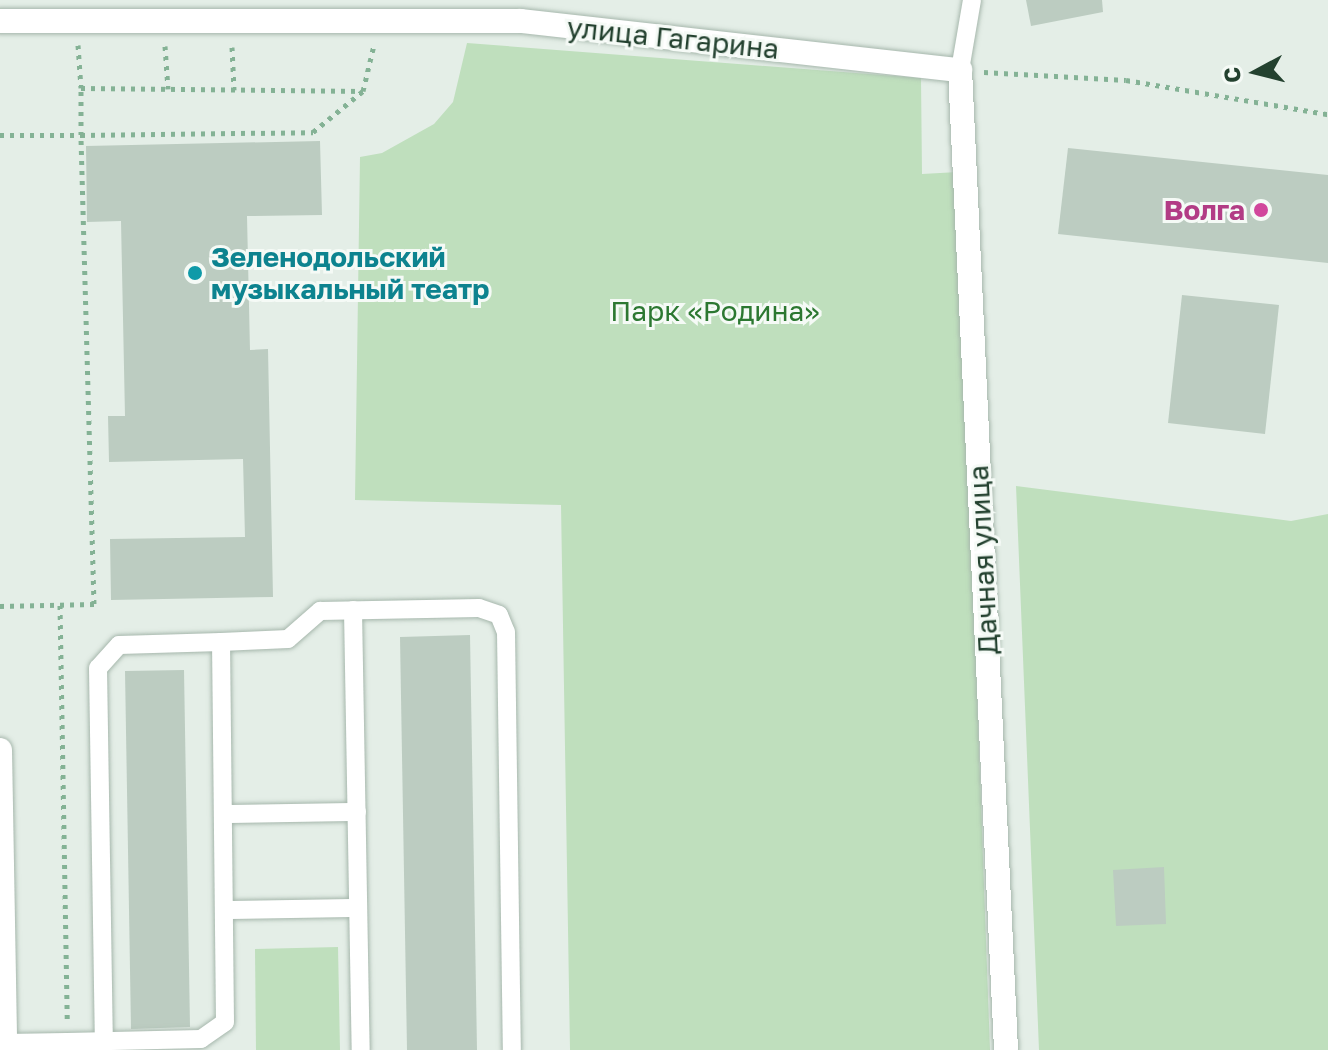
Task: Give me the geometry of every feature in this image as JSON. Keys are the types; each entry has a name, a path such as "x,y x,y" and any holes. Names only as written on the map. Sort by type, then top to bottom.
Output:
{"street":[{"name":"улица Гагарина","path":"0,21 454,21 521,10 960,70"},
{"name":"Дачная улица","path":"960,70 1006,1050"},
{"path":"0,750 5,1046"}],"lane":[{"path":"960,70 972,0"},
{"path":"104,1041 98,668 119,645 288,639 314,613 487,609 504,622 512,1050"},
{"path":"353,610 361,1050"},
{"path":"5,1046 201,1039 217,1032 227,1014 221,642"},
{"path":"224,814 357,812"},
{"path":"225,910 358,908"}],"path":[{"path":"0,606 94,604 77,21"},
{"path":"164,21 168,89"},
{"path":"231,21 234,90"},
{"path":"0,135 313,132 363,91 379,21"},
{"path":"960,70 1126,80 1328,114"},
{"path":"81,88 363,91"},
{"path":"60,605 67,1042"}],"green space":[{"name":"Парк «Родина»","path":"467,43 921,78 922,174 958,172 990,1050 570,1050 561,505 355,500 360,157 382,153 434,124 453,102"},
{"path":"1016,486 1291,521 1328,514 1328,1050 1039,1050"},
{"path":"338,947 340,1050 256,1050 255,949"}],"building":[{"path":"1026,0 1102,0 1103,12 1031,26"},
{"path":"320,141 322,215 247,216 250,350 268,349 273,597 111,600 110,539 245,537 243,459 109,462 108,416 125,416 121,221 87,222 86,146"},
{"path":"1068,148 1328,175 1328,263 1058,234"},
{"path":"1182,295 1279,305 1265,434 1168,423"},
{"path":"470,635 477,1050 407,1050 400,637"},
{"path":"184,670 190,1027 131,1029 125,671"},
{"path":"1164,867 1166,924 1116,926 1113,870"}],"place":[{"name":"Волга","path":"1261,210"},
{"name":"Зеленодольский музыкальный театр","path":"195,273"}]}
